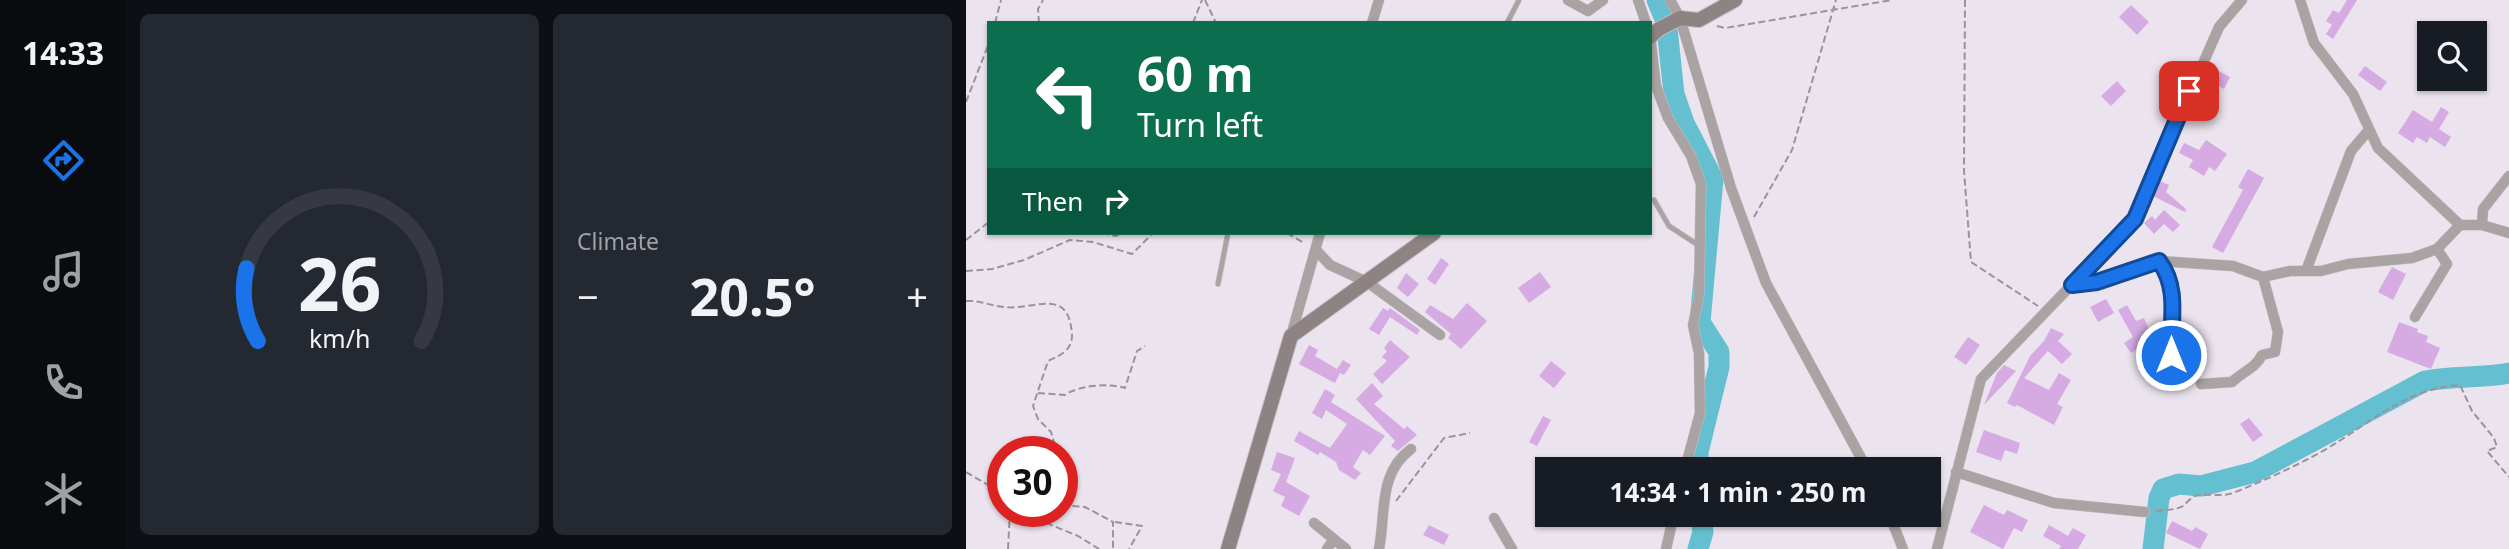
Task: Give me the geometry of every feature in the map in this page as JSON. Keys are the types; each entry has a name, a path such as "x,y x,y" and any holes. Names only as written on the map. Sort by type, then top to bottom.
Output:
{"street":[{"path":"1372,21 1379,0"},
{"path":"1568,0 1588,11 1603,0"},
{"path":"1638,0 1645,21"},
{"path":"1670,0 1680,18 1746,231 1766,283 1860,457"},
{"path":"1652,35 1680,18 1699,20 1735,0"},
{"path":"1937,549 1981,379 2135,219 2219,27 2242,0"},
{"path":"2300,0 2314,43 2353,94 2378,148 2460,225 2482,225 2509,233"},
{"path":"1652,53 1656,86 1668,118 1691,156 1701,184 1699,296 1693,325 1699,353 1700,414 1688,457"},
{"path":"2306,271 2351,151 2368,131"},
{"path":"2482,225 2483,209 2509,176"},
{"path":"2072,285 2097,282 2159,261 2233,266 2263,277 2412,257 2437,249 2460,225"},
{"path":"1228,549 1320,235"},
{"path":"1291,336 1431,235"},
{"path":"2415,317 2446,264 2437,249"},
{"path":"1316,250 1330,265 1367,282 1440,335"},
{"path":"2159,261 2169,275 2174,302 2171,355"},
{"path":"2201,384 2232,382 2240,374 2256,367 2263,355 2276,352 2278,332 2263,277"},
{"path":"1379,549 1384,522 1385,484 1398,459 1411,449"},
{"path":"1956,472 2054,503 2145,512"},
{"path":"1494,519 1512,549"},
{"path":"1314,523 1346,549"},
{"path":"1666,549 1671,527"},
{"path":"1894,527 1903,549"},
{"path":"1327,549 1334,539"}],"lane":[{"path":"1508,21 1519,0"},
{"path":"1654,200 1669,226 1698,245"},
{"path":"1218,284 1228,235"}],"path":[{"path":"996,21 1001,0"},
{"path":"1039,21 1038,9 1043,0"},
{"path":"1194,21 1204,0"},
{"path":"1204,0 1215,21"},
{"path":"1746,231 1791,150 1836,0"},
{"path":"1699,20 1725,28 1892,0"},
{"path":"1965,0 1964,171 1971,262 2045,311"},
{"path":"966,102 987,48"},
{"path":"966,240 987,224"},
{"path":"1069,235 1070,240"},
{"path":"966,271 992,269 1024,260 1070,240 1093,242 1132,254 1151,235"},
{"path":"1290,235 1316,250"},
{"path":"966,300 981,300 1004,307 1049,302 1061,307 1071,322 1072,342 1065,353 1048,361 1033,406 1038,419 1052,436"},
{"path":"1037,393 1065,395 1073,390 1111,384 1125,388 1137,351 1145,346"},
{"path":"2145,512 2180,508 2193,496 2232,494 2241,487 2263,482 2323,451 2392,406 2420,391 2437,386 2460,385 2472,411 2494,438 2497,447 2487,451 2509,477"},
{"path":"1391,512 1444,438 1470,433"},
{"path":"966,472 987,484"},
{"path":"1078,506 1085,507 1113,522 1142,526 1129,549"},
{"path":"1113,522 1113,549"},
{"path":"1008,549 1009,527"},
{"path":"1056,527 1099,549"}],"building":[{"path":"2347,0 2357,0 2333,39 2326,34 2332,25 2326,21 2333,10 2339,13"},
{"path":"2131,5 2149,22 2137,35 2119,17"},
{"path":"2365,66 2387,82 2380,91 2358,75"},
{"path":"2211,67 2230,77 2224,89 2214,83 2211,89 2202,85"},
{"path":"2117,81 2126,91 2111,106 2101,96"},
{"path":"2441,107 2449,112 2439,129 2451,137 2445,147 2430,137 2427,143 2417,137 2413,143 2398,133 2413,110 2432,122"},
{"path":"2206,140 2227,154 2215,171 2209,167 2204,176 2189,167 2193,160 2179,153 2184,143 2199,150"},
{"path":"2248,169 2264,178 2223,253 2212,247 2243,190 2238,187"},
{"path":"2160,181 2169,185 2166,192 2186,209 2185,212 2153,196"},
{"path":"2164,210 2180,225 2173,232 2164,224 2154,234 2144,223 2152,216 2155,220"},
{"path":"1441,258 1449,264 1435,285 1427,279"},
{"path":"2392,267 2406,274 2393,300 2378,292"},
{"path":"1540,272 1551,287 1529,303 1518,288"},
{"path":"1406,273 1419,284 1408,297 1397,288"},
{"path":"2106,299 2114,313 2098,322 2090,307"},
{"path":"1467,303 1487,321 1461,349 1448,338 1451,334 1425,312 1430,305 1453,319"},
{"path":"2127,305 2136,321 2144,318 2153,339 2131,353 2124,343 2133,337 2118,310"},
{"path":"1383,308 1388,311 1390,308 1420,330 1417,335 1390,317 1379,335 1369,329"},
{"path":"2399,322 2418,329 2417,332 2428,336 2426,342 2440,348 2431,369 2387,352"},
{"path":"2051,328 2064,334 2058,341 2072,354 2062,364 2048,351 2024,378 2049,390 2059,373 2071,380 2057,404 2063,407 2054,425 2017,405 2015,407 2007,403 2030,356 2044,341"},
{"path":"1968,337 1980,345 1966,365 1954,357"},
{"path":"1390,340 1410,357 1382,384 1373,374 1387,361 1382,357"},
{"path":"1309,345 1318,350 1315,356 1337,369 1343,360 1351,365 1344,375 1340,373 1335,383 1299,364"},
{"path":"1551,361 1566,373 1554,388 1539,376"},
{"path":"2004,365 2016,371 1984,405 1997,373"},
{"path":"1372,383 1383,396 1374,404 1404,429 1407,426 1417,435 1398,451 1391,446 1395,441 1356,399"},
{"path":"1325,389 1335,395 1331,402 1385,436 1370,455 1363,450 1353,467 1361,473 1355,480 1339,470 1336,462 1294,441 1299,431 1330,448 1347,424 1326,410 1322,419 1312,413"},
{"path":"1543,416 1551,420 1537,446 1529,442"},
{"path":"2249,418 2263,435 2253,442 2240,424"},
{"path":"1984,430 2020,443 2017,454 2005,450 2001,461 1976,452"},
{"path":"1277,452 1295,458 1286,482 1310,496 1299,516 1281,506 1285,497 1273,491 1281,474 1271,470"},
{"path":"1984,505 2004,515 2007,510 2028,520 2022,532 2014,528 2003,549 1970,532"},
{"path":"2172,521 2192,531 2195,527 2208,534 2200,549 2166,533"},
{"path":"1429,525 1449,535 1444,545 1423,535"},
{"path":"2049,525 2068,536 2073,528 2086,535 2078,549 2059,549 2061,546 2043,536"}],"waterway":[{"path":"1657,0 1665,19"},
{"path":"1667,28 1674,94 1684,123 1713,179 1700,322 1719,352 1719,367 1698,457"},
{"path":"2153,549 2159,498 2163,489 2179,484 2201,486 2255,472 2425,381 2509,373"},
{"path":"1698,549 1702,527"}],"route":[{"path":"2171,355 2170,329 2174,302 2169,275 2159,261 2097,282 2072,285 2135,219 2189,91"}]}
